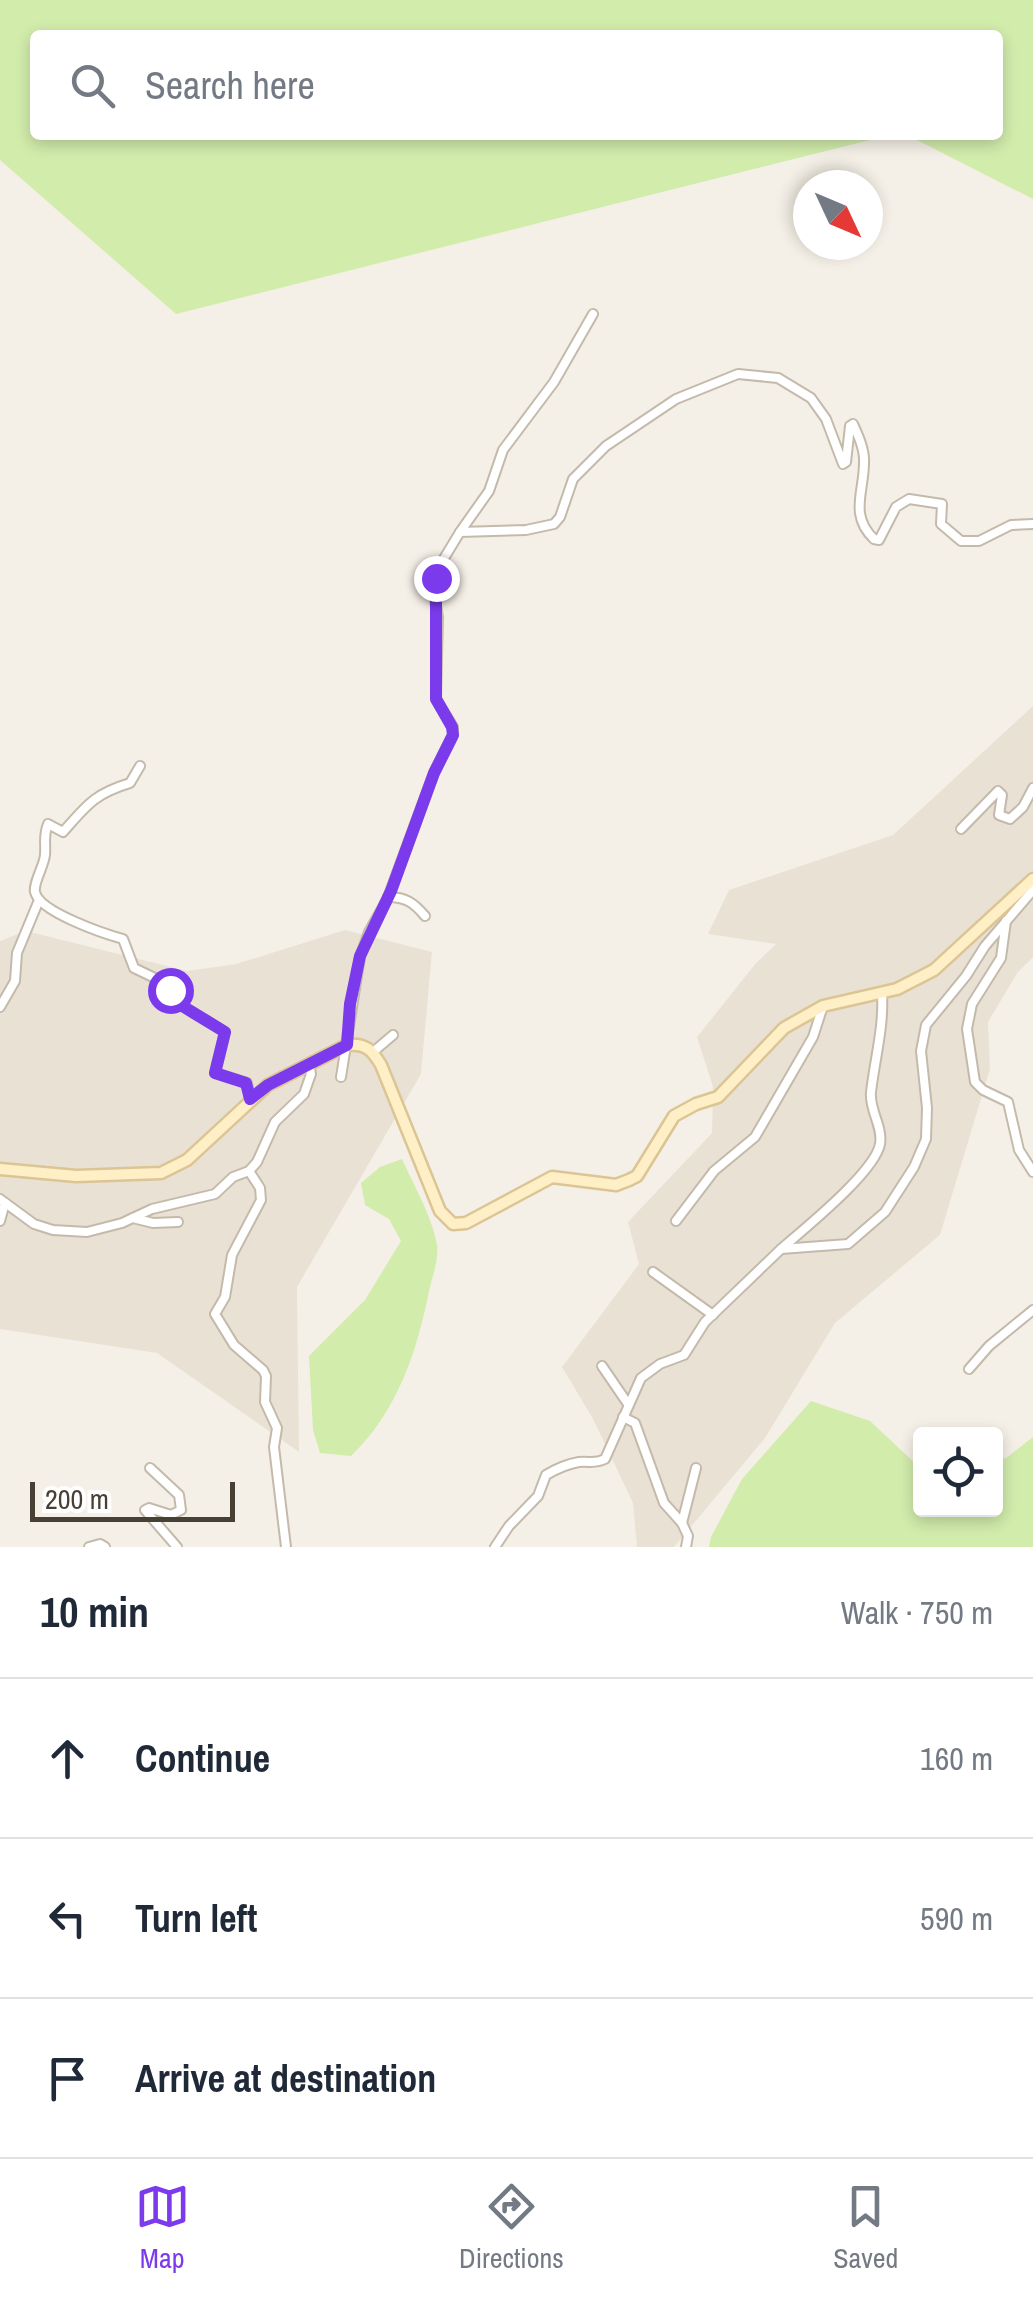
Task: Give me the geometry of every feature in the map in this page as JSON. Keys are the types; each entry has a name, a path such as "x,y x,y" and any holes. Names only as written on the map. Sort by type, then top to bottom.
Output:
{"main road":[{"path":"0,1169 76,1176 162,1173 186,1160 268,1085 347,1045 361,1044 382,1065 447,1220 459,1225 552,1177 616,1186 637,1176 674,1116 718,1097 784,1028 823,1006 908,984 945,963 1033,879"}],"street":[{"path":"341,1077 360,956 453,735 436,699 438,617 434,594 440,564 489,491 503,450 554,382 593,314"},
{"path":"460,532 526,530 554,524 580,470 619,434 676,399 744,374 778,378 812,398 826,419 842,464 846,462 850,426 854,424 864,462 858,506 865,530 874,540 879,540 896,507 909,499 942,504 940,520 957,540 967,542 986,538 1011,525 1033,524"},
{"path":"140,766 130,783 108,788 63,832 48,824 43,835 46,851 42,873 34,888 51,910 94,932 123,939 134,968 160,981 184,1007 225,1032 215,1073 246,1083 250,1099"},
{"path":"961,829 998,791 1002,794 999,815 1010,820 1033,788"},
{"path":"781,1249 848,1244 885,1212 914,1167 926,1139 921,1051 926,1026 1033,890"},
{"path":"388,897 414,903 425,916"},
{"path":"0,1007 15,980 17,953 40,900"},
{"path":"1006,922 1001,958 969,1012 967,1029 971,1066 979,1086 1008,1102 1020,1150 1033,1172"},
{"path":"495,1547 538,1496 546,1475 564,1466 605,1459 641,1378 660,1364 684,1355 712,1314 851,1186 880,1148 871,1096 880,1048 882,992"},
{"path":"676,1221 714,1171 755,1137 813,1037 823,1006"},
{"path":"373,1052 394,1035"},
{"path":"2,1201 34,1224 64,1231 103,1229 152,1210 215,1194 233,1177 250,1171 275,1122 304,1094 311,1074 309,1063"},
{"path":"250,1171 260,1188 261,1200 232,1255 225,1296 215,1314 234,1345 266,1376 265,1402 278,1428 274,1447 286,1547"},
{"path":"0,1222 2,1201"},
{"path":"133,1218 152,1224 178,1222"},
{"path":"653,1272 712,1314"},
{"path":"969,1369 989,1346 1033,1310"},
{"path":"602,1366 628,1404"},
{"path":"623,1417 635,1423 664,1503 688,1536 686,1547"},
{"path":"150,1468 179,1495 181,1510 171,1515 144,1510 177,1547"},
{"path":"682,1523 696,1468"},
{"path":"89,1547 105,1547"}],"shaded area":[{"path":"1033,706 1033,957 1018,972 988,1022 990,1069 940,1235 835,1323 765,1438 674,1547 637,1547 633,1503 593,1419 562,1367 639,1264 628,1222 712,1133 713,1087 697,1037 776,944 708,934 729,890 893,835"},
{"path":"345,930 432,952 421,1074 297,1287 299,1452 157,1353 0,1329 0,941 26,931 187,971 236,964"}],"green space":[{"path":"0,0 1033,0 1033,199 917,140 1003,140 1003,30 30,30 30,140 870,140 176,314 0,160"},
{"path":"402,1159 427,1212 437,1245 418,1336 393,1401 367,1439 351,1456 320,1453 313,1430 309,1356 365,1300 401,1241 389,1219 365,1205 361,1183 380,1167"},
{"path":"811,1401 870,1421 913,1461 913,1517 1003,1517 1003,1457 1033,1437 1033,1547 709,1547 742,1479"}],"route":[{"path":"170,990 184,1007 225,1032 215,1073 246,1083 250,1099 268,1085 347,1045 360,956 391,891 434,773 453,735 436,699 436,578"}]}
